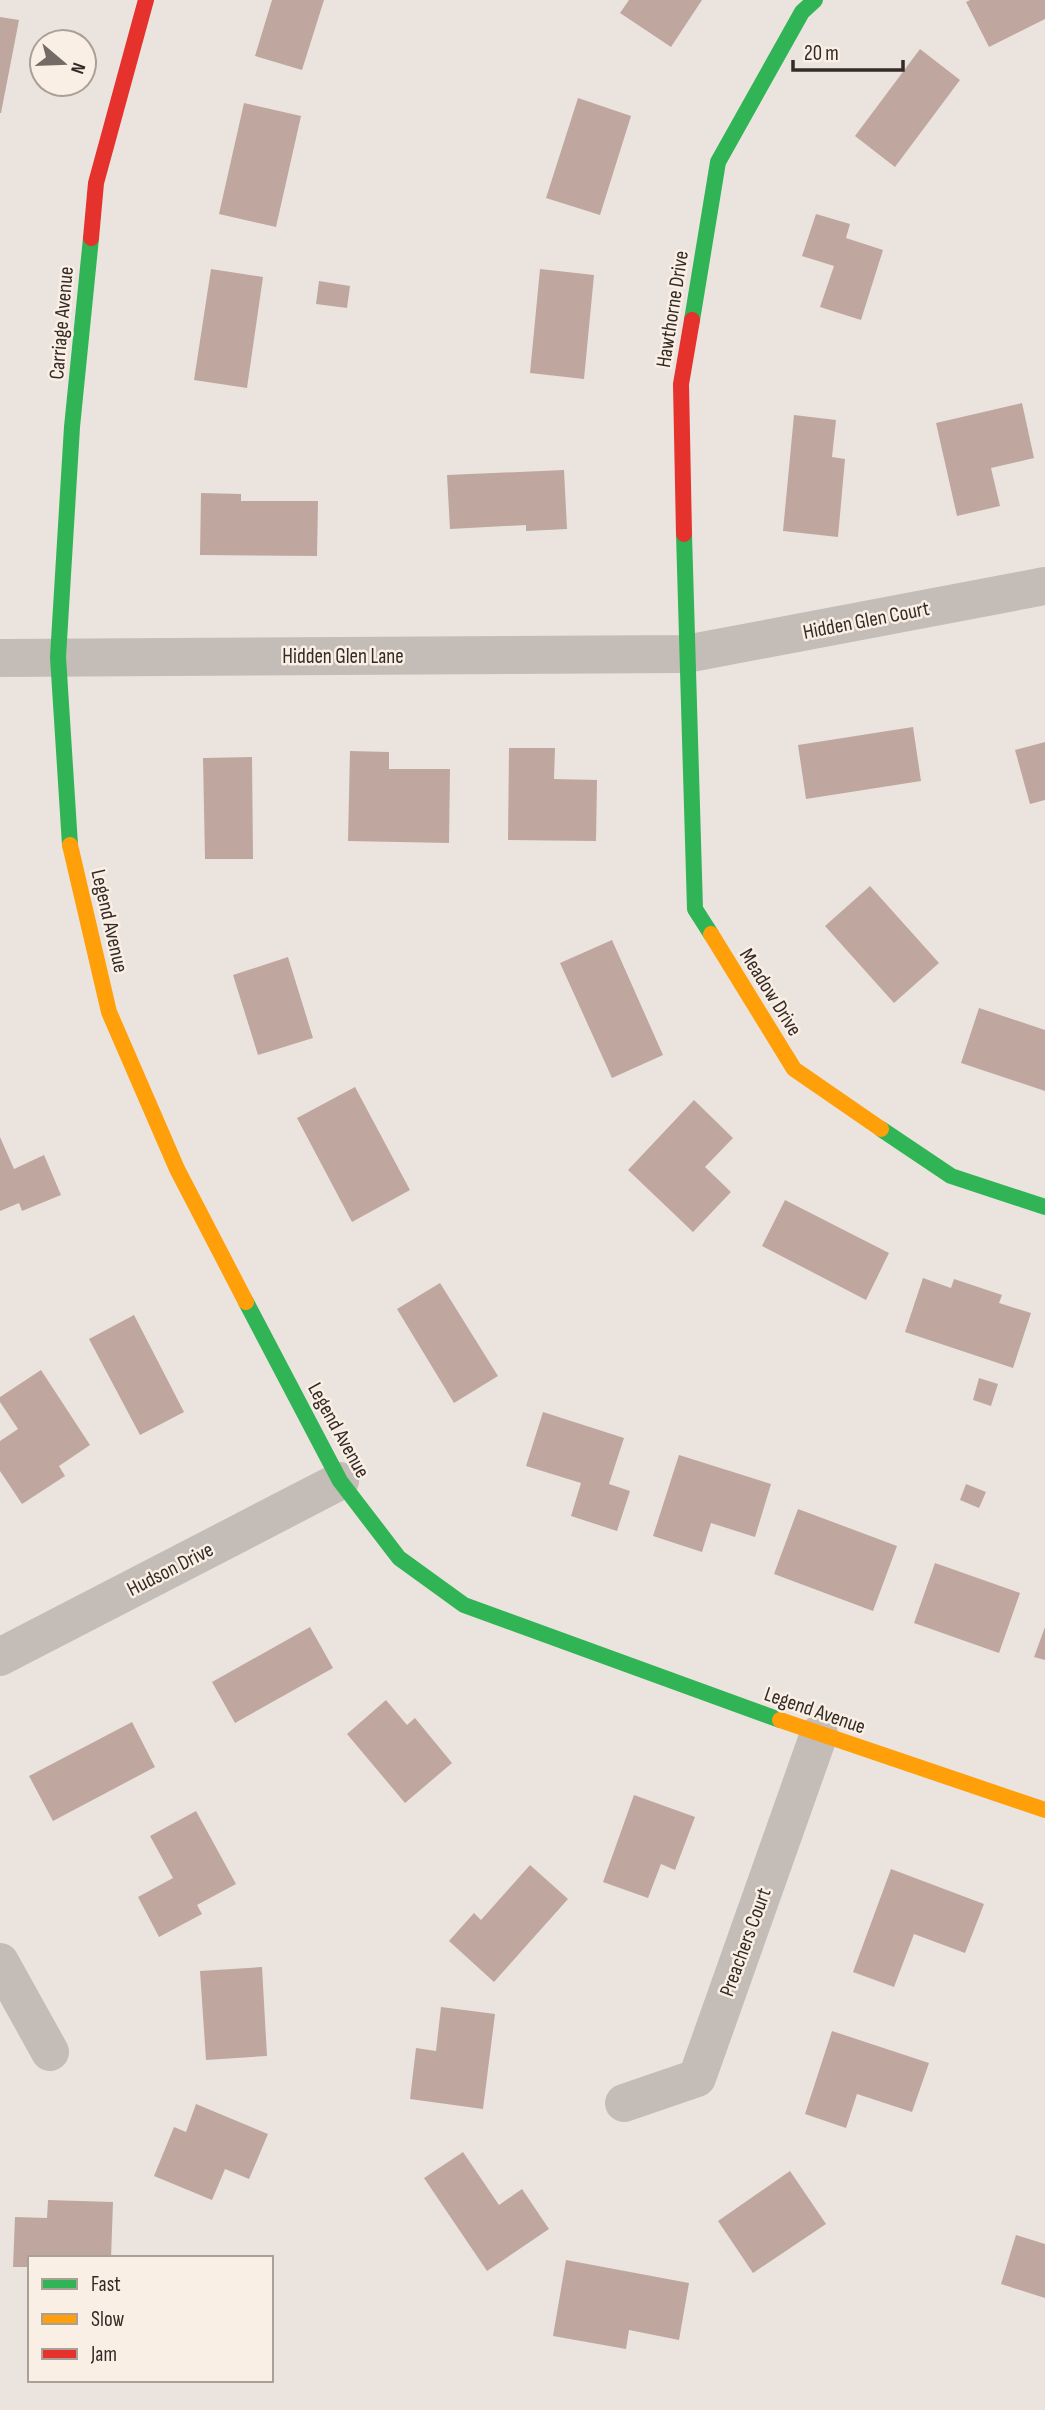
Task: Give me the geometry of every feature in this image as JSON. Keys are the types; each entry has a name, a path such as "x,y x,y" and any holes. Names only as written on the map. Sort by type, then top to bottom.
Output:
{"street":[{"name":"Carriage Avenue","path":"58,657 72,427 96,183 146,0"},
{"name":"Hawthorne Drive","path":"686,654 681,384 718,162 802,12 816,0"},
{"name":"Hidden Glen Court","path":"686,654 1045,586"},
{"name":"Hidden Glen Lane","path":"0,658 686,654"},
{"name":"Meadow Drive","path":"686,654 695,909 794,1069 951,1176 1045,1207"},
{"name":"Legend Avenue","path":"58,657 70,844 110,1012 177,1169 341,1481 399,1558 464,1605 819,1734 1045,1810"},
{"name":"Hudson Drive","path":"0,1657 341,1481"},
{"name":"Preachers Court","path":"624,2104 696,2078 819,1734"},
{"path":"0,1962 50,2052"}],"building":[{"path":"272,0 324,0 302,70 255,56"},
{"path":"629,0 702,0 671,47 620,13"},
{"path":"1045,0 1045,19 989,47 966,2"},
{"path":"0,17 19,20 1,113 0,113"},
{"path":"920,49 960,80 895,167 855,136"},
{"path":"578,98 631,116 600,215 546,198"},
{"path":"244,103 301,116 276,227 219,214"},
{"path":"816,214 850,224 846,238 883,250 861,320 820,307 834,266 802,256"},
{"path":"211,269 263,277 247,388 194,380"},
{"path":"540,269 594,275 584,379 530,373"},
{"path":"319,281 350,286 347,308 316,304"},
{"path":"1022,403 1034,458 991,468 1000,506 957,516 936,423"},
{"path":"794,415 836,420 832,457 845,459 838,537 783,531"},
{"path":"564,470 567,529 526,531 526,525 450,529 447,475"},
{"path":"201,493 241,494 241,501 318,501 317,556 200,555"},
{"path":"913,727 921,781 806,799 798,745"},
{"path":"1045,742 1045,800 1030,804 1015,750"},
{"path":"509,748 555,748 554,779 597,780 596,841 508,840"},
{"path":"350,751 389,752 389,769 450,769 449,843 348,841"},
{"path":"252,757 253,859 205,859 203,758"},
{"path":"870,886 939,963 894,1003 825,926"},
{"path":"612,940 663,1055 612,1078 560,963"},
{"path":"288,957 313,1038 258,1055 233,975"},
{"path":"979,1008 1045,1030 1045,1091 961,1063"},
{"path":"355,1087 410,1190 352,1222 297,1118"},
{"path":"694,1100 733,1138 705,1167 731,1192 693,1232 628,1170"},
{"path":"0,1137 14,1169 44,1155 61,1195 22,1211 19,1203 0,1211"},
{"path":"785,1200 889,1253 866,1300 762,1246"},
{"path":"923,1278 951,1288 954,1279 1002,1295 999,1303 1031,1313 1013,1368 905,1332"},
{"path":"440,1283 498,1376 454,1403 397,1309"},
{"path":"134,1315 184,1412 140,1435 89,1339"},
{"path":"41,1370 90,1445 59,1466 65,1476 22,1504 0,1471 0,1441 18,1429 0,1402 0,1397"},
{"path":"979,1378 998,1384 991,1406 973,1400"},
{"path":"543,1412 624,1438 609,1484 630,1491 617,1531 571,1516 581,1483 526,1466"},
{"path":"679,1455 771,1484 755,1537 711,1523 702,1552 653,1536"},
{"path":"966,1484 986,1492 979,1508 960,1500"},
{"path":"798,1509 897,1546 873,1611 774,1574"},
{"path":"935,1563 1020,1593 999,1653 914,1623"},
{"path":"310,1627 333,1668 235,1723 212,1682"},
{"path":"1045,1627 1045,1660 1034,1657"},
{"path":"386,1700 407,1725 415,1718 452,1763 405,1803 347,1734"},
{"path":"132,1722 155,1767 53,1821 29,1776"},
{"path":"634,1795 695,1817 675,1870 661,1864 648,1898 603,1882"},
{"path":"196,1811 236,1884 197,1905 202,1914 159,1937 138,1897 173,1878 150,1836"},
{"path":"530,1865 568,1899 494,1982 449,1941 474,1913 481,1920"},
{"path":"891,1869 984,1904 965,1953 914,1934 894,1987 853,1972"},
{"path":"262,1967 267,2056 206,2060 200,1971"},
{"path":"441,2007 495,2014 483,2109 410,2099 416,2048 436,2051"},
{"path":"832,2031 929,2063 912,2112 857,2094 846,2128 805,2114"},
{"path":"196,2104 268,2134 249,2179 225,2169 212,2200 154,2176 174,2127 186,2132"},
{"path":"463,2152 499,2205 522,2189 549,2229 487,2271 424,2178"},
{"path":"790,2171 826,2224 753,2273 718,2221"},
{"path":"48,2200 113,2202 111,2256 28,2256 28,2267 13,2267 15,2217 47,2218"},
{"path":"1016,2235 1045,2244 1045,2298 1001,2284"},
{"path":"566,2260 689,2283 679,2340 629,2330 626,2349 553,2336"}],"traffic: fast":[{"path":"692,320 718,162 802,12 815,0"},
{"path":"70,845 58,657 72,427 91,238"},
{"path":"684,534 695,909 711,934"},
{"path":"881,1129 951,1176 1045,1207"},
{"path":"246,1302 340,1481 399,1558 464,1605 780,1720"}],"traffic: slow":[{"path":"70,845 109,1012 177,1169 246,1302"},
{"path":"711,934 794,1069 881,1129"},
{"path":"780,1720 1045,1810"}],"traffic: jam":[{"path":"91,238 96,183 146,0"},
{"path":"684,534 681,384 692,320"}]}
